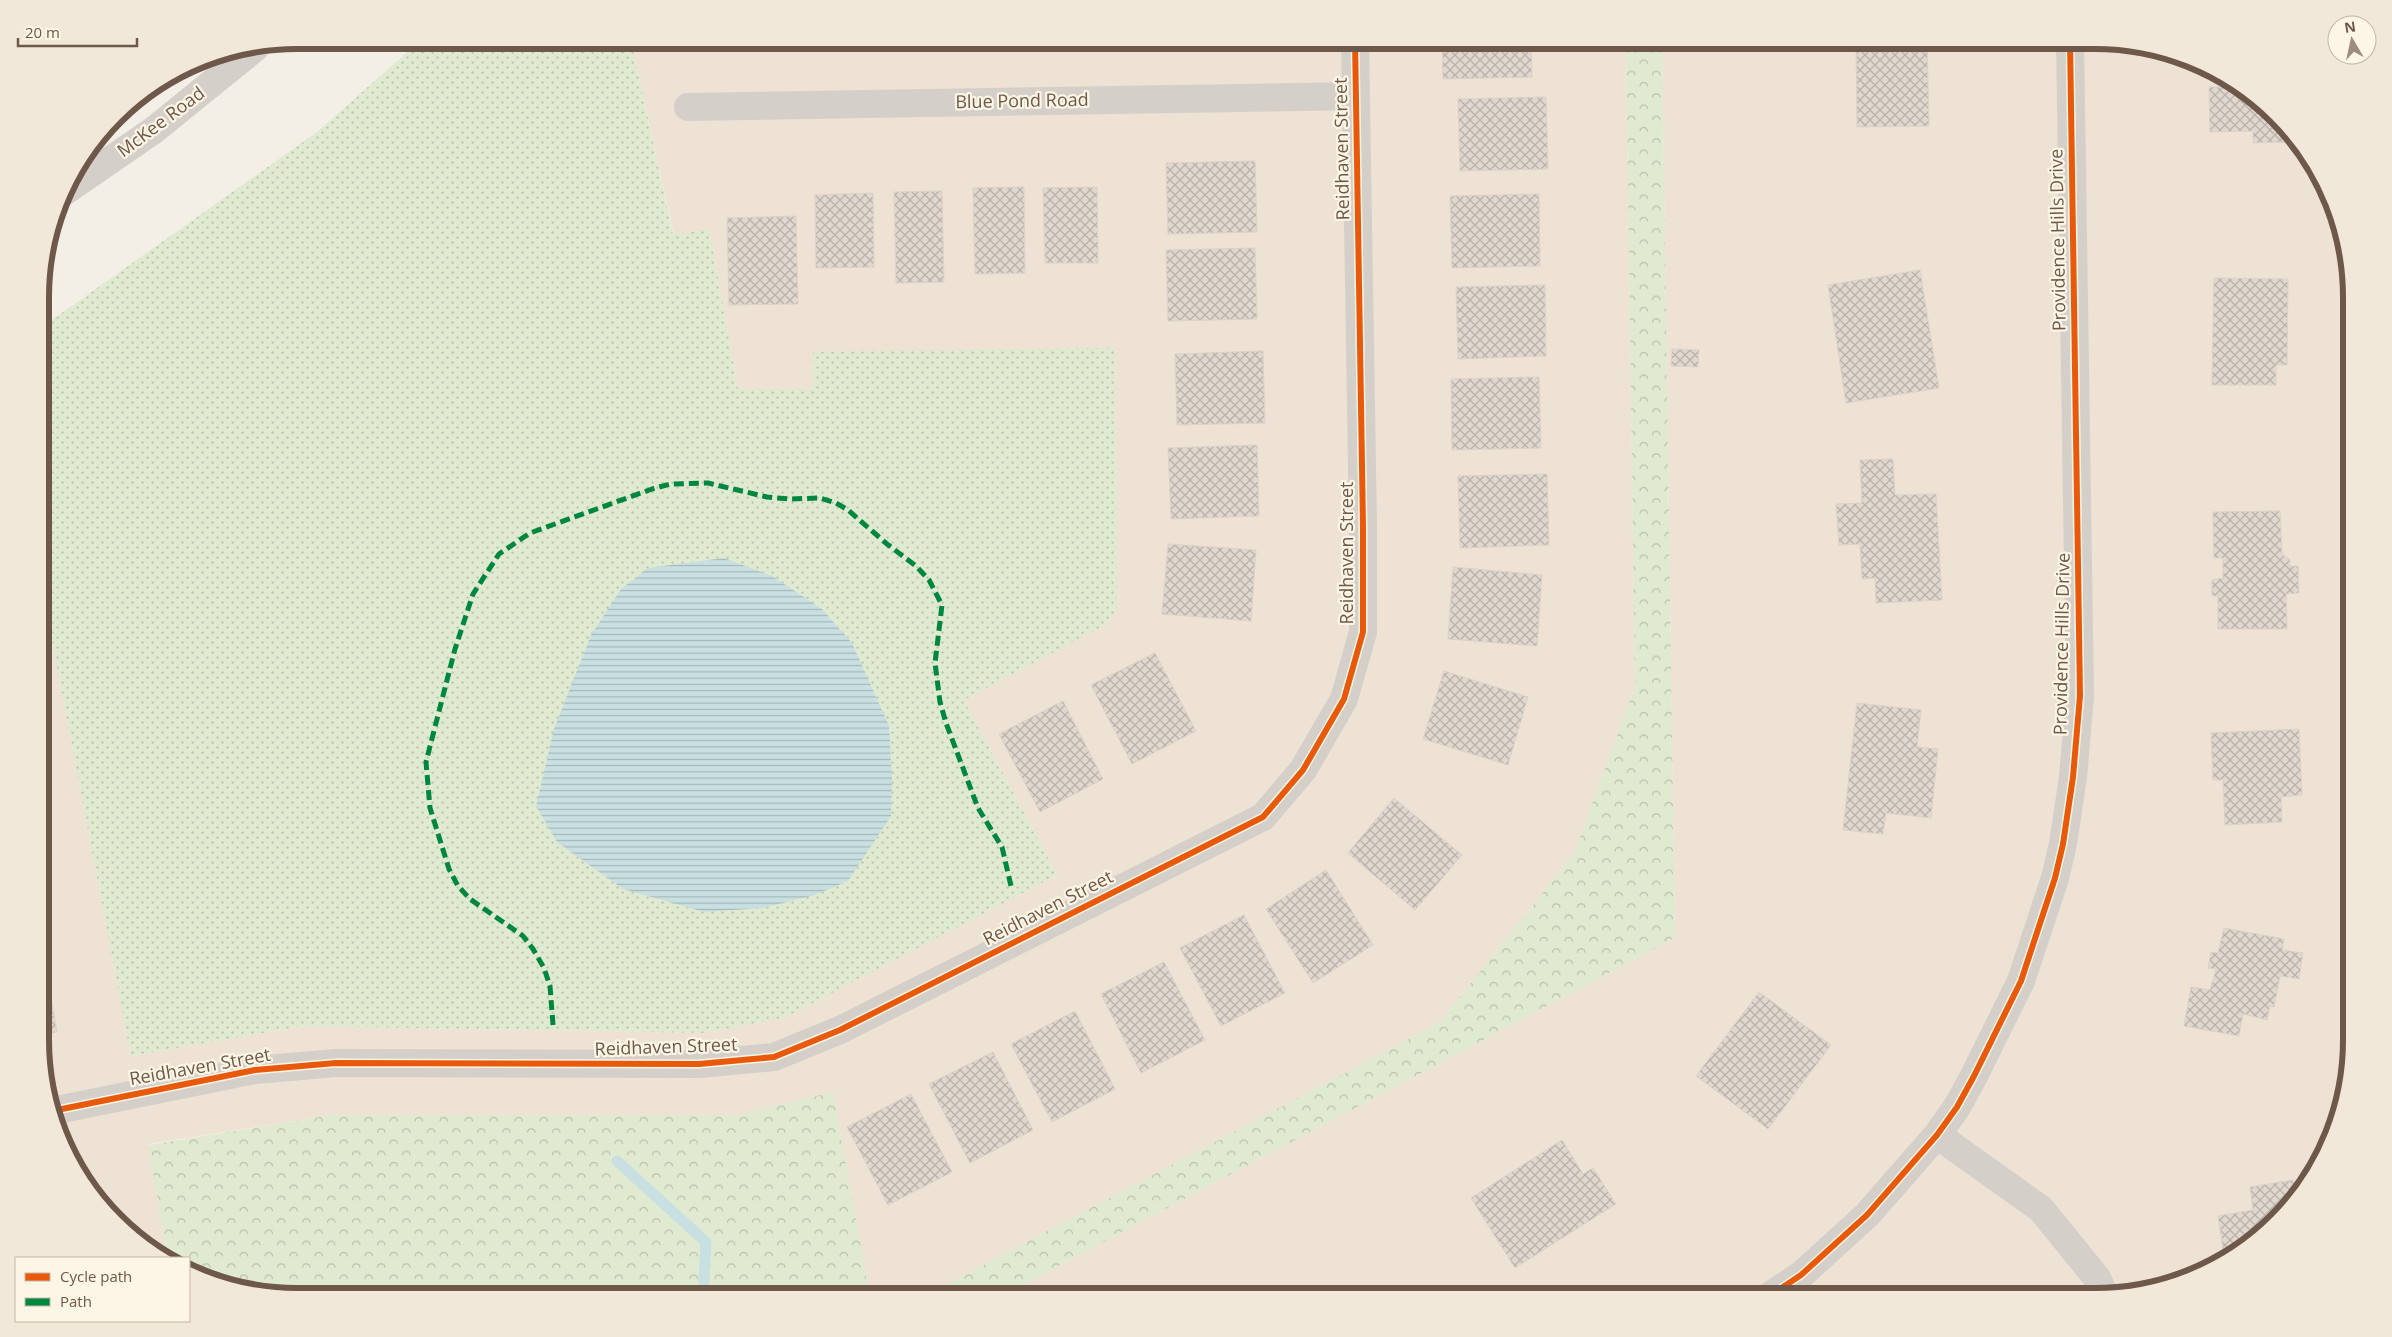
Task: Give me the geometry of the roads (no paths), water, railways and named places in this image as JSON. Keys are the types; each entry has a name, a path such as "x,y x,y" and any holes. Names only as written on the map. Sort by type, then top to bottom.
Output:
{"street":[{"name":"Reidhaven Street","path":"59,1110 255,1070 336,1063 699,1064 774,1057 840,1030 1263,816 1303,770 1344,699 1363,632 1363,517 1355,49"},
{"name":"Providence Hills Drive","path":"1782,1288 1801,1275 1868,1215 1937,1134 1957,1107 2021,981 2055,878 2063,844 2073,776 2080,696 2070,49"},
{"name":"McKee Road","path":"76,184 154,130 247,54"},
{"name":"Blue Pond Road","path":"688,107 1356,96"},
{"path":"1937,1134 2041,1209 2097,1278 2101,1288"}],"water":[{"path":"724,558 772,576 822,609 852,643 889,726 892,779 891,816 848,881 815,895 763,908 704,912 623,889 557,842 536,806 554,729 591,635 621,589 648,568"}],"waterway":[{"path":"617,1161 706,1242 703,1288"}]}
